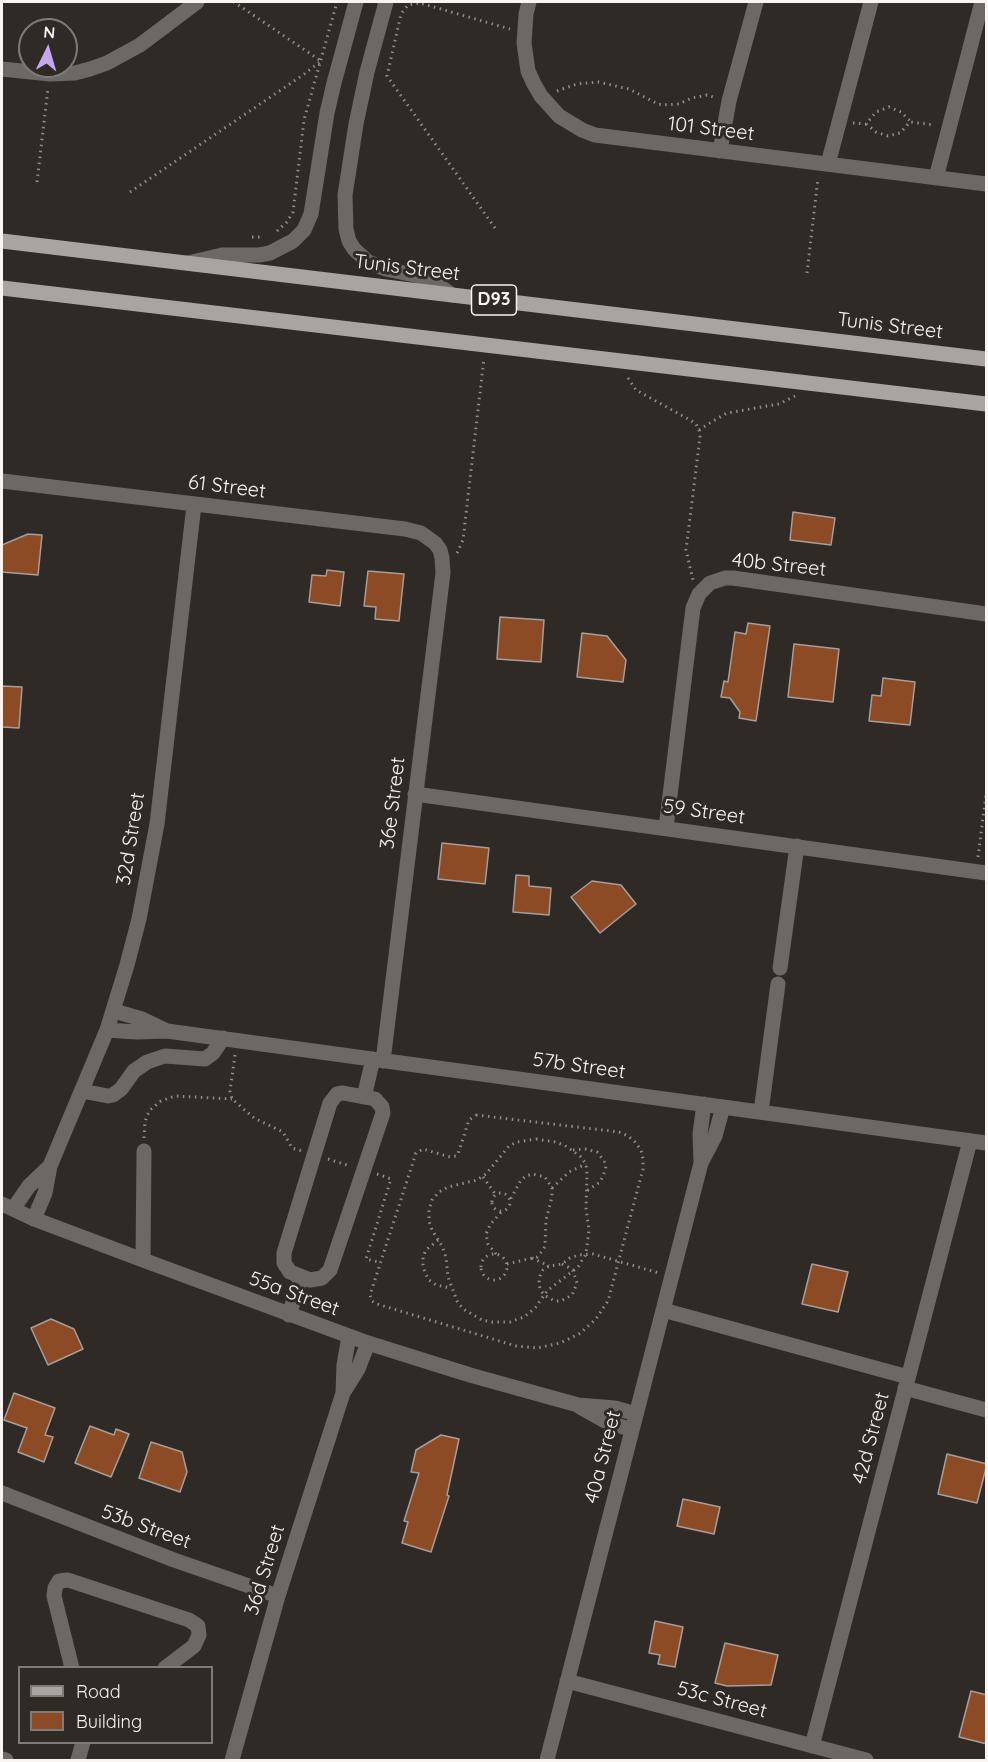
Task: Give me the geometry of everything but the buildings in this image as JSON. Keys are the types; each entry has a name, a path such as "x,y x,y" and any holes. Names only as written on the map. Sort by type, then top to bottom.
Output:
{"main road":[{"name":"Tunis Street","path":"2,242 987,359"},
{"name":"D93","path":"2,288 987,404"}],"street":[{"path":"78,72 116,59 140,45 197,2"},
{"path":"187,263 222,255 270,253 293,241 304,230 311,214 327,113 356,2"},
{"path":"386,2 369,63 356,124 345,195 346,230 354,249 368,262 386,269 419,276 452,295"},
{"name":"101 Street","path":"529,2 524,33 528,71 541,96 559,116 570,124 595,135 987,184"},
{"path":"720,151 729,101 756,2"},
{"path":"824,164 840,121 871,2"},
{"path":"936,178 982,2"},
{"path":"2,69 18,71"},
{"name":"61 Street","path":"2,481 413,530 429,538 440,550"},
{"name":"32d Street","path":"34,1219 45,1193 50,1166 114,1011 139,918 157,824 195,505"},
{"name":"36e Street","path":"364,1097 378,1060 415,794 442,573 440,550"},
{"name":"40b Street","path":"699,594 710,583 724,578 733,578 987,614"},
{"path":"666,828 693,609 699,594"},
{"name":"59 Street","path":"415,794 981,872"},
{"path":"780,968 797,846"},
{"path":"760,1112 778,984"},
{"name":"57b Street","path":"114,1011 142,1019 167,1030"},
{"name":"57b Street","path":"107,1030 137,1032 167,1030 987,1143"},
{"path":"82,1091 113,1095 121,1089 134,1071 147,1062 165,1056 205,1059 213,1053 223,1038"},
{"path":"343,1093 375,1100 382,1107 382,1118 330,1270 322,1278 316,1280 301,1277 286,1268 284,1253 330,1103 337,1094 343,1093"},
{"name":"40a Street","path":"701,1163 700,1134 704,1104"},
{"name":"40a Street","path":"547,1761 701,1163 715,1136 723,1107"},
{"name":"42d Street","path":"812,1746 970,1141"},
{"path":"143,1260 144,1151"},
{"name":"32d Street","path":"7,1206 50,1166"},
{"name":"55a Street","path":"7,1206 34,1219 368,1343 470,1375 578,1405 615,1408 636,1414"},
{"path":"289,1315 301,1277"},
{"path":"663,1310 907,1383 987,1410"},
{"name":"36d Street","path":"343,1393 344,1365 349,1336"},
{"name":"36d Street","path":"232,1761 278,1596 343,1393 358,1370 368,1343"},
{"name":"55a Street","path":"578,1405 605,1421 632,1430"},
{"name":"53b Street","path":"2,1493 153,1552 278,1596"},
{"path":"72,1666 54,1596 55,1588 60,1581 68,1580 189,1620 198,1626 199,1635 194,1646 168,1666"},
{"name":"53c Street","path":"567,1681 866,1761"},
{"path":"78,1761 83,1744"},
{"path":"2,1758 6,1761"}],"path":[{"path":"234,2 321,61"},
{"path":"252,237 271,235 287,222 293,212 304,120 337,2"},
{"path":"406,2 387,76 495,228"},
{"path":"404,9 414,3 420,3 524,33"},
{"path":"130,192 321,61"},
{"path":"37,182 50,78"},
{"path":"541,96 577,84 598,82 629,89 663,105 679,104 707,95 729,101"},
{"path":"866,124 876,112 889,107 901,112 910,122 949,128"},
{"path":"840,121 866,124 876,132 888,136 900,133 910,122"},
{"path":"807,273 824,164"},
{"path":"442,573 455,558 463,540 485,344"},
{"path":"625,361 628,378 636,390 690,420 699,430 686,550 690,572 699,594"},
{"path":"699,430 727,413 779,404 803,390 809,383"},
{"path":"981,872 987,794"},
{"path":"144,1151 145,1122 150,1110 161,1101 175,1096 232,1099"},
{"path":"476,1115 619,1132 635,1142 644,1159 643,1169 619,1261 608,1301 596,1319 579,1334 560,1343 538,1348 516,1346 377,1304 370,1295 370,1288 416,1153 423,1149 456,1156 469,1120 476,1115"},
{"path":"536,1139 555,1142 573,1150 586,1164 585,1192 590,1230 586,1254 573,1271 555,1284 536,1307 524,1317 510,1322 482,1320 464,1309 451,1288 446,1257 429,1221 432,1200 448,1186 471,1182 483,1177 502,1152 517,1142 536,1139"},
{"path":"573,1150 585,1149 597,1152 604,1161 603,1177 596,1186 585,1192"},
{"path":"552,1188 568,1172 586,1164"},
{"path":"496,1254 491,1254 483,1260 484,1275 493,1279 502,1277 507,1264 488,1244 486,1234 490,1225 510,1205 510,1200 521,1180 532,1174 545,1177 552,1188 552,1197 546,1220 545,1246 540,1254 532,1258 507,1264"},
{"path":"483,1177 496,1195"},
{"path":"502,1211 498,1211 492,1204 492,1199 496,1195 504,1194 510,1200"},
{"path":"438,1240 426,1250 423,1257 425,1273 436,1285 451,1288"},
{"path":"562,1264 573,1271 577,1283 572,1295 561,1301 555,1301 544,1295 540,1289 539,1282 543,1270 549,1266 562,1264 570,1258 586,1254 671,1276"},
{"path":"532,1258 549,1266"}]}
